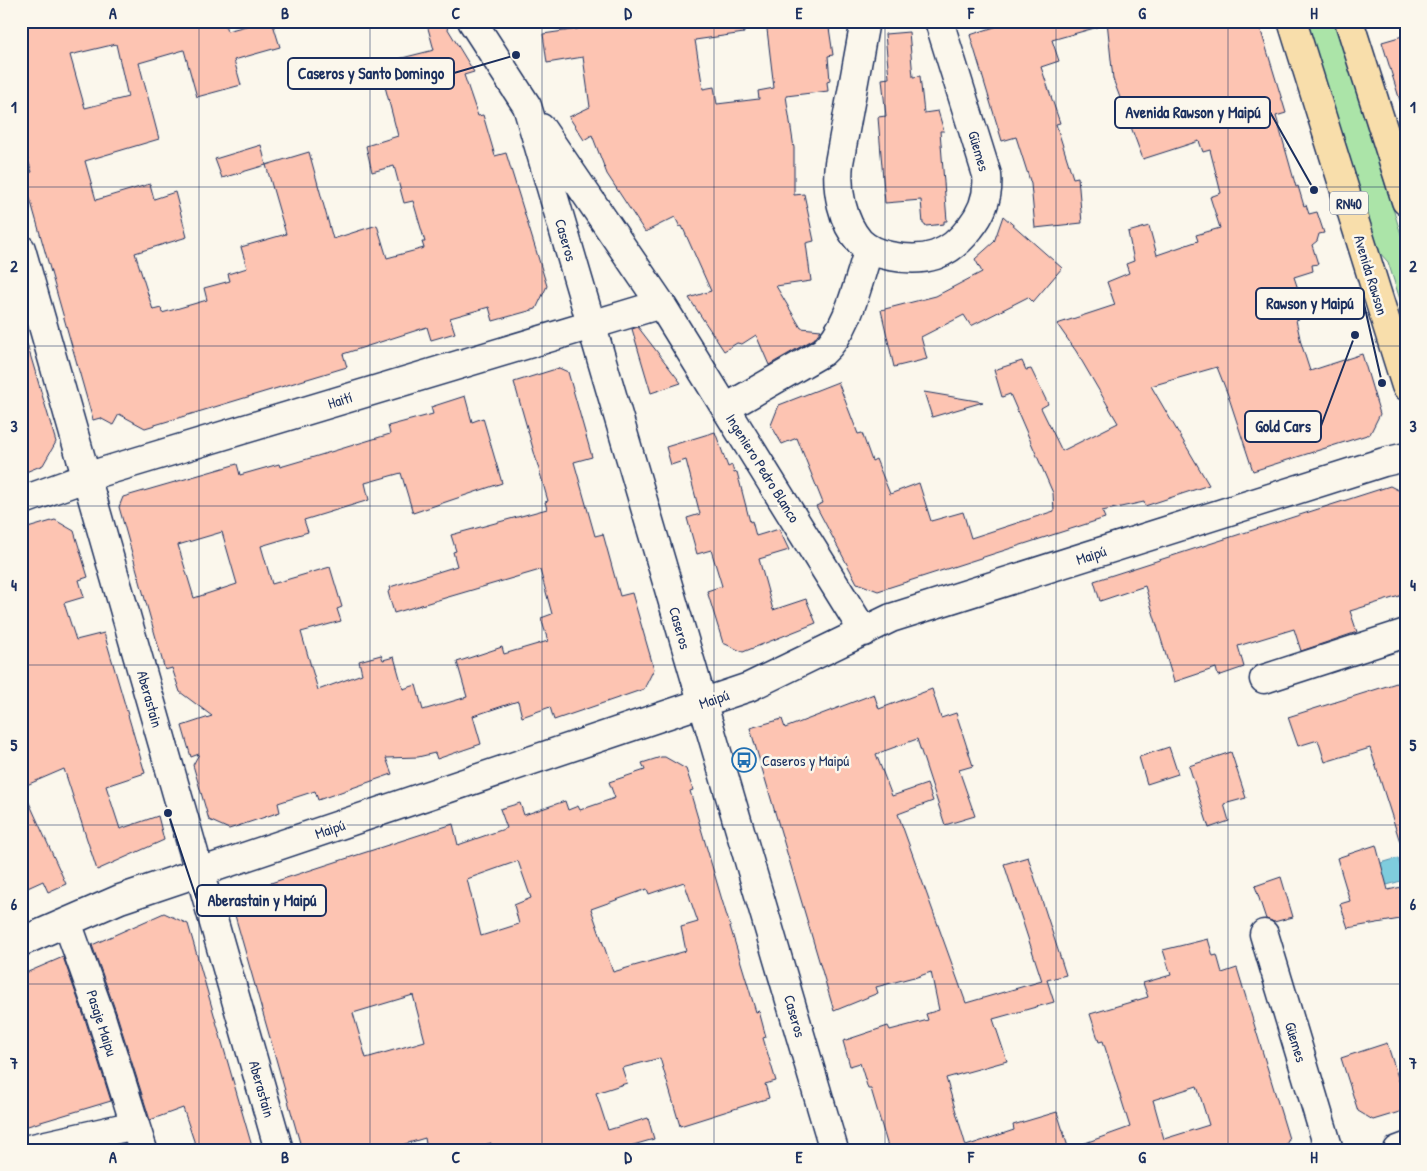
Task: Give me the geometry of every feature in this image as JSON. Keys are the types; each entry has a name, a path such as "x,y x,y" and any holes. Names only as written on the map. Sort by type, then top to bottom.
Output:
{"main road":[{"name":"Avenida Rawson","path":"1292,21 1406,386"},
{"path":"1349,21 1406,201"}],"street":[{"name":"Caseros","path":"472,21 661,304"},
{"name":"Güemes","path":"865,21 838,172 841,201 848,224 858,240 869,248 880,254 900,258 924,259 948,250 966,233 981,213 985,202 987,175 939,21"},
{"name":"Caseros","path":"527,106 834,1150"},
{"path":"726,408 832,345 845,321 869,248"},
{"name":"Aberastain","path":"21,249 279,1150"},
{"name":"Haití","path":"21,501 87,478 661,304"},
{"name":"Ingeniero Pedro Blanco","path":"661,304 864,632"},
{"name":"Maipú","path":"21,942 120,899 749,687 892,618 1384,462 1406,457"},
{"path":"1264,679 1406,633"},
{"name":"Pasaje Maipu","path":"24,1150 139,1137 101,1017 67,922"},
{"name":"Güemes","path":"1264,934 1329,1150"},
{"path":"1398,1150 1406,1147"}],"green space":[{"path":"1307,21 1334,21 1406,250 1406,318 1388,262 1379,252"}],"water":[{"path":"1398,858 1404,880 1360,893 1354,871"}],"building":[{"path":"21,21 224,21 227,31 265,21 272,21 280,47 234,60 241,85 197,97 184,50 139,63 159,139 85,161 96,200 150,184 154,199 175,192 187,237 135,253 153,310 161,308 162,313 207,300 204,288 230,281 228,274 247,268 241,247 286,234 266,165 309,152 333,239 377,225 387,258 424,248 422,242 425,242 413,201 404,203 394,166 372,172 366,146 398,136 382,75 401,69 398,59 434,50 426,21 443,21 474,72 464,75 478,116 483,115 495,156 506,153 547,286 536,309 493,321 489,307 450,318 455,333 431,340 427,327 343,354 347,367 145,428 119,414 113,425 100,418 93,420 23,174 32,172 21,139","holes":["116,44 128,97 85,108 70,55"]},
{"path":"577,21 743,21 744,33 695,40 703,89 714,87 717,104 759,99 758,91 774,88 766,21 828,21 833,55 828,56 830,81 827,82 828,91 786,96 794,148 794,195 804,194 814,241 806,243 811,281 776,286 801,328 821,330 814,339 769,365 756,335 742,344 737,343 724,351 689,298 711,291 682,226 680,227 675,217 645,232 607,174 592,135 584,140 569,117 590,107 583,57 547,63 543,34 578,29"},
{"path":"1013,21 1097,21 1098,27 1052,40 1059,61 1041,67 1060,123 1056,124 1073,178 1078,177 1082,223 1035,228 1031,184 1016,137 1002,141 970,35"},
{"path":"1107,21 1258,21 1286,113 1276,116 1296,187 1298,186 1304,206 1306,205 1309,214 1317,212 1324,233 1319,234 1317,241 1312,245 1318,264 1312,265 1313,271 1294,277 1307,316 1296,320 1301,343 1310,371 1362,354 1380,414 1370,434 1253,471 1217,367 1151,386 1209,485 1145,506 1144,502 1102,511 1105,518 878,591 857,583 816,506 823,503 797,438 782,444 771,425 779,405 838,382 858,434 862,433 872,461 876,459 890,494 919,483 931,521 963,512 971,538 1054,511 1053,493 1010,394 1002,397 994,370 1022,361 1026,370 1031,369 1048,404 1041,408 1062,451 1118,423 1076,351 1057,324 1115,305 1107,282 1129,273 1126,264 1134,261 1128,232 1149,226 1157,255 1198,241 1196,235 1220,228 1210,197 1221,193 1210,150 1203,152 1199,141 1143,159 1113,79"},
{"path":"909,32 913,77 920,76 924,113 938,111 944,131 940,131 947,221 944,221 944,224 926,226 923,224 921,200 885,203 878,117 886,116 882,79 889,78 885,34"},
{"path":"1406,35 1406,103 1401,104 1382,42"},
{"path":"261,145 266,165 222,178 215,159"},
{"path":"1003,216 1062,268 1033,302 1028,297 971,326 964,315 921,337 927,359 894,367 881,310 936,296 982,272 975,259 994,242"},
{"path":"638,327 681,383 651,393 632,329"},
{"path":"27,344 56,442 43,465 21,474 21,345"},
{"path":"559,368 568,372 592,457 574,462 595,536 603,534 620,596 632,593 654,669 644,689 554,720 550,707 522,717 518,701 473,716 481,744 437,759 435,753 418,757 386,758 392,774 318,800 315,791 278,803 280,812 229,829 209,820 193,765 199,754 191,757 182,726 212,716 180,692 172,668 165,670 119,507 123,497 237,464 240,475 279,464 280,467 314,457 390,434 388,426 433,414 431,407 465,396 472,422 483,418 502,483 413,513 401,473 365,483 369,500 304,520 308,532 261,546 272,584 330,567 342,607 337,609 341,621 301,632 318,690 362,674 359,661 381,655 383,660 394,657 403,689 416,685 423,710 467,697 457,662 502,647 504,654 548,641 541,618 552,614 540,570 394,613 388,592 391,590 390,587 457,566 453,552 456,551 451,535 547,509 545,502 548,501 514,382","holes":["222,532 237,584 194,598 178,545"]},
{"path":"924,392 983,402 932,417"},
{"path":"715,432 728,467 732,465 734,473 737,472 750,522 752,521 756,536 779,529 789,550 759,559 773,610 806,599 816,623 743,652 723,643 707,591 722,586 711,550 697,554 687,518 700,514 686,460 671,465 666,447"},
{"path":"1390,486 1406,494 1406,594 1350,611 1357,632 1301,651 1294,629 1238,646 1244,667 1218,676 1216,668 1174,682 1145,586 1100,601 1094,581"},
{"path":"55,520 74,531 88,577 79,580 84,597 64,603 76,640 104,633 145,773 106,786 120,829 158,816 164,840 97,870 64,769 22,787 66,884 48,892 43,881 21,891 21,530"},
{"path":"1406,680 1406,847 1402,848 1370,748 1325,762 1318,740 1298,746 1288,717"},
{"path":"932,689 941,718 956,713 973,766 959,770 975,816 945,825 917,739 876,754 892,796 927,784 933,801 898,814 966,1003 1042,981 1004,864 1028,857 1066,975 1047,980 1054,1002 993,1019 1007,1061 946,1078 966,1146 1014,1130 1013,1125 1057,1112 1069,1150 889,1150 871,1089 868,1089 860,1063 850,1066 843,1041 888,1026 890,1030 928,1020 926,1014 939,1010 931,972 876,987 878,993 834,1011 750,728 782,719 785,728 874,694 879,709"},
{"path":"1169,747 1178,774 1147,784 1139,757"},
{"path":"1231,752 1246,798 1224,804 1229,821 1209,828 1189,766"},
{"path":"665,757 686,769 693,790 690,791 722,900 756,1012 759,1011 766,1037 763,1038 776,1081 765,1084 769,1098 680,1126 660,1058 622,1068 627,1083 596,1093 608,1130 648,1118 654,1139 616,1150 493,1150 491,1143 466,1150 427,1150 425,1138 385,1150 302,1150 234,912 227,906 238,887 246,891 453,824 458,845 507,828 500,809 520,803 524,815 565,801 568,810 578,806 580,810 615,798 609,782 645,770 642,763","holes":["518,861 531,898 514,905 519,924 481,936 467,879","684,882 698,922 681,927 686,951 613,972 591,909 647,889 649,894","413,995 425,1041 366,1058 353,1013"]},
{"path":"1376,845 1388,890 1406,886 1406,918 1348,928 1340,904 1350,901 1337,858"},
{"path":"1281,877 1293,917 1274,922 1266,919 1255,886"},
{"path":"164,913 188,924 253,1150 197,1150 183,1108 150,1120 116,1012 92,945"},
{"path":"1208,939 1213,956 1217,955 1222,973 1237,968 1289,1139 1283,1150 1075,1150 1074,1147 1130,1127 1103,1041 1099,1042 1090,1014 1148,997 1143,983 1171,975 1163,950","holes":["1197,1086 1209,1125 1164,1139 1153,1100"]},
{"path":"63,957 111,1101 21,1128 21,975"},
{"path":"1387,1043 1400,1084 1406,1083 1406,1110 1373,1120 1358,1111 1341,1058"}],"place":[{"name":"Caseros y Santo Domingo","path":"516,55"},
{"name":"Avenida Rawson y Maipú","path":"1314,190"},
{"name":"Gold Cars","path":"1355,335"},
{"name":"Rawson y Maipú","path":"1382,383"},
{"name":"Caseros y Maipú","path":"744,760"},
{"name":"Aberastain y Maipú","path":"168,813"}]}
